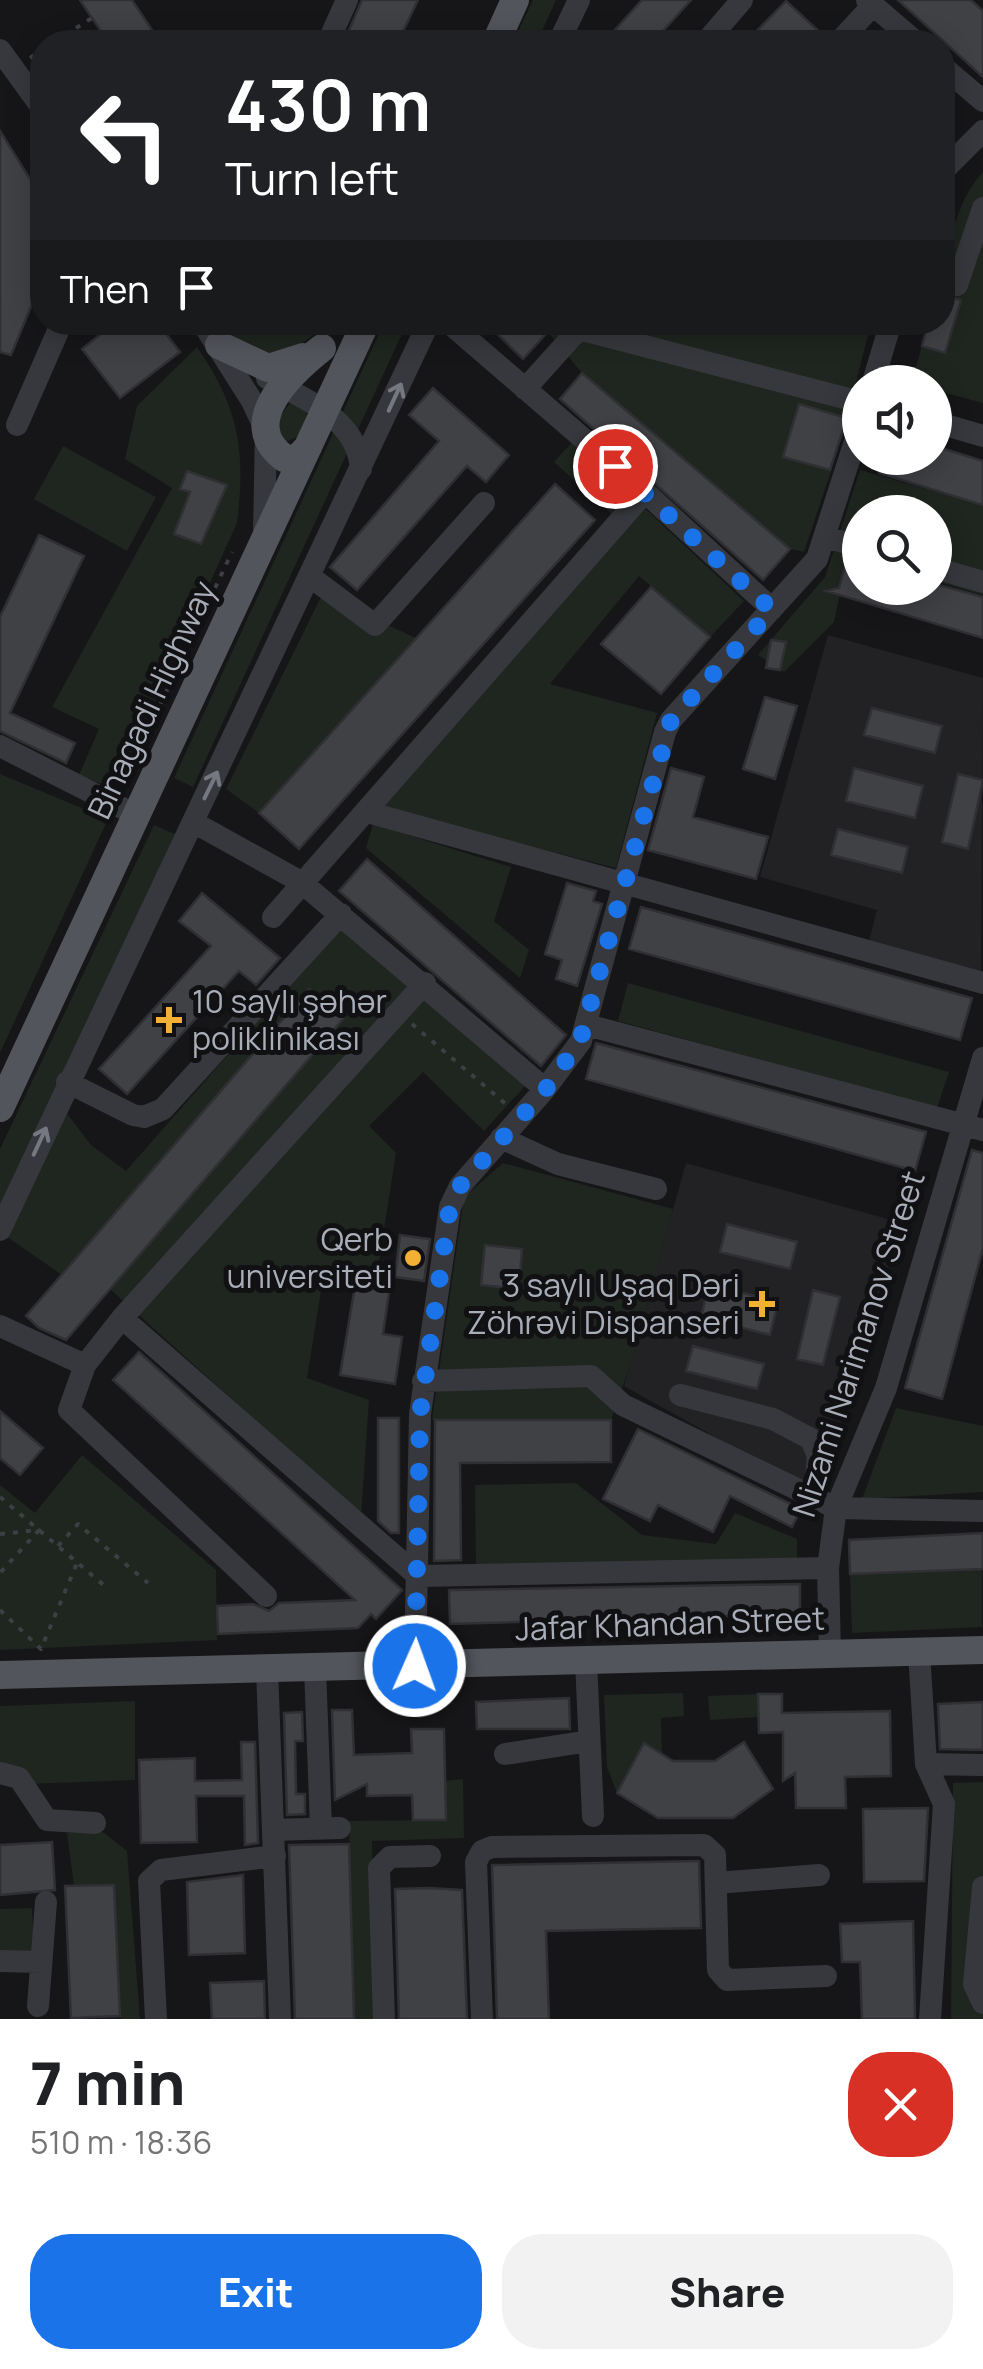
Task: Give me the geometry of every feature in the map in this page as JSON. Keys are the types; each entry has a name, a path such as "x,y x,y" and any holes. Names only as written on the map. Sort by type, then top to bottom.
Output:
{"main road":[{"path":"501,30 515,0"},
{"path":"212,335 268,368 322,348 342,335"},
{"name":"Binagadi Highway","path":"0,1108 308,447 316,406 356,335"},
{"path":"308,447 291,460 273,448 272,409 322,348"},
{"name":"Jafar Khandan Street","path":"0,1675 983,1650"}],"street":[{"path":"333,30 347,0"},
{"path":"565,30 579,0"},
{"path":"716,30 742,0"},
{"path":"848,30 870,2 902,30"},
{"path":"0,50 30,91"},
{"path":"955,77 983,102"},
{"path":"955,159 983,131"},
{"path":"956,285 983,208"},
{"path":"17,424 56,335"},
{"path":"211,335 272,409"},
{"path":"211,335 272,409 262,548"},
{"path":"0,1230 67,1082 312,578 423,335"},
{"path":"463,335 645,492 772,610"},
{"path":"526,388 573,335"},
{"path":"614,335 842,397"},
{"path":"878,365 887,335"},
{"path":"272,409 285,398 316,406 358,445 361,471"},
{"path":"952,427 983,436"},
{"path":"415,1666 423,1381 450,1206 460,1186 546,1089 588,1025 671,720 810,570 826,537 845,475"},
{"path":"273,918 645,492"},
{"path":"312,578 376,625 484,503"},
{"path":"826,537 842,542"},
{"path":"952,573 983,582"},
{"path":"0,746 136,815"},
{"path":"367,812 983,984"},
{"path":"193,822 301,882 426,983 546,1089"},
{"path":"67,1082 133,1115 144,1117 163,1109 341,914"},
{"path":"266,1596 69,1414 85,1365 122,1318 426,983"},
{"path":"588,1025 972,1128"},
{"name":"Nizami Narimanov Street","path":"830,1654 828,1568 836,1508 886,1388 972,1128 983,1058"},
{"path":"501,1138 558,1164 656,1189"},
{"path":"122,1318 418,1576 828,1568"},
{"path":"0,1326 85,1365"},
{"path":"423,1381 591,1376 623,1405 836,1508 981,1504"},
{"path":"680,1395 773,1419 811,1439 818,1456 814,1500"},
{"path":"919,1652 926,1764 944,1804 930,2019"},
{"path":"586,1661 593,1816"},
{"path":"273,1830 331,1828 315,1668"},
{"path":"266,1669 280,2019"},
{"path":"505,1754 590,1741"},
{"path":"926,1764 983,1765"},
{"path":"0,1773 19,1778 47,1820 95,1823"},
{"path":"482,2019 476,1862 482,1851 492,1846 704,1845 715,1854 718,1970 727,1980 826,1976"},
{"path":"156,2019 148,1881 161,1870 275,1856"},
{"path":"384,2019 380,1868 390,1857 430,1856"},
{"path":"716,1882 818,1875"},
{"path":"982,1899 974,1984 983,2003"},
{"path":"38,2006 46,1902"},
{"path":"0,1962 41,1962"}],"path":[{"path":"73,30 92,18"},
{"path":"121,787 232,551"},
{"path":"399,1013 507,1105"},
{"path":"0,1498 106,1588"},
{"path":"58,1546 78,1524 148,1583"},
{"path":"0,1534 38,1530"},
{"path":"0,1573 38,1530"},
{"path":"0,1610 41,1649 77,1563"}],"shaded area":[{"path":"533,0 556,0 542,30 519,30"},
{"path":"983,172 983,403 952,395 952,365 917,365 925,335 955,335 955,223 962,204"},
{"path":"229,335 313,335 299,345 265,353 243,348"},
{"path":"378,335 401,335 193,787 174,778"},
{"path":"550,335 868,335 860,365 842,365 842,417 799,404 784,457 831,471 804,552 790,549 582,373"},
{"path":"197,347 222,390 236,430 240,473 237,523 116,790 79,775 99,729 52,707 172,488 125,459 137,406"},
{"path":"290,403 304,408 307,415 299,436 286,442 274,425"},
{"path":"573,441 744,601 710,637 639,576 550,684 657,713 616,868 380,808 625,526 554,462"},
{"path":"63,446 156,497 127,551 34,499"},
{"path":"858,475 878,475 948,495 852,495"},
{"path":"952,496 983,505 983,595 952,586"},
{"path":"842,525 842,584 834,622 784,672 758,655 825,577"},
{"path":"322,595 416,638 259,813 226,789"},
{"path":"828,635 983,678 981,971 869,941 877,910 760,877"},
{"path":"0,774 108,819 0,1053"},
{"path":"373,824 511,867 494,921 529,950 520,978 366,848"},
{"path":"154,825 175,834 53,1095 91,1145 126,1171 342,925 527,1084 484,1131 423,1072 369,1126 396,1153 376,1280 324,1272 307,1378 369,1400 361,1516 110,1289 343,1018 310,989 62,1275 0,1232 0,1149"},
{"path":"628,983 949,1072 937,1108 618,1021"},
{"path":"503,1163 673,1209 632,1360 611,1420 432,1420 464,1197"},
{"name":"3 saylı Uşaq Dəri Zöhrəvi Dispanseri","path":"686,1163 902,1223 823,1483 803,1486 624,1386"},
{"path":"896,1408 983,1426 983,1492 862,1499"},
{"path":"82,1455 216,1570 217,1640 0,1650 0,1485 35,1513"},
{"path":"576,1483 642,1535 716,1544 735,1513 797,1539 797,1560 476,1566 475,1485"},
{"path":"982,1569 982,1627 852,1633 850,1574"},
{"path":"683,1693 684,1716 661,1718 662,1754 643,1744 617,1793 607,1767 604,1695"},
{"path":"758,1694 758,1717 710,1720 708,1696"},
{"path":"135,1701 135,1780 0,1785 0,1706"},
{"path":"463,1779 464,1838 372,1841 375,2019 354,2019 349,1821 446,1820 445,1781"},
{"path":"983,1782 983,2019 951,2019 953,1783"},
{"path":"103,1832 127,1851 140,2019 121,2019 115,1944 74,1886 67,1833"},
{"path":"32,1908 34,1952 0,1953 0,1909"}],"building":[{"path":"80,0 132,0 152,30 100,30"},
{"path":"362,0 418,0 404,30 349,30"},
{"path":"642,0 691,0 664,30 615,30"},
{"path":"898,0 971,0 983,11 983,77 955,52 955,30 931,30"},
{"path":"786,1 817,30 758,30"},
{"path":"0,131 30,179 30,309 11,355 0,352"},
{"path":"955,298 961,300 955,320"},
{"path":"100,335 167,335 180,352 120,398 82,349"},
{"path":"498,335 545,335 523,359"},
{"path":"925,335 950,335 945,353 922,346"},
{"path":"582,373 790,549 763,580 560,399"},
{"path":"433,388 509,455 486,482 467,466 357,590 330,567 439,441 409,415"},
{"path":"799,404 842,417 842,433 830,470 783,457"},
{"path":"952,451 983,461 983,505 886,475 952,475"},
{"path":"187,471 227,485 201,544 174,534 190,492 180,489"},
{"path":"555,484 595,520 299,849 259,813"},
{"path":"39,535 84,556 10,713 75,743 66,763 0,731 0,617"},
{"path":"842,577 842,596 826,591 839,588"},
{"path":"651,587 710,637 661,694 601,644"},
{"path":"952,589 983,597 983,638 873,605 952,605"},
{"path":"771,640 786,642 780,670 766,668"},
{"path":"765,697 797,706 775,779 743,769"},
{"path":"872,708 942,726 935,753 864,735"},
{"path":"671,768 704,777 693,817 768,837 756,879 648,850"},
{"path":"854,768 923,786 915,818 846,801"},
{"path":"958,774 983,780 968,849 942,842"},
{"path":"838,829 908,847 902,873 831,855"},
{"path":"367,859 566,1035 541,1066 339,891"},
{"path":"567,883 596,891 593,901 602,904 577,986 556,979 562,960 545,954"},
{"name":"10 saylı şəhər poliklinikası","path":"202,893 280,958 256,985 239,971 127,1094 99,1069 211,946 179,921"},
{"path":"641,907 972,998 960,1040 629,949"},
{"path":"309,989 344,1018 66,1340 39,1328 26,1316"},
{"path":"596,1043 926,1132 915,1171 586,1079"},
{"path":"972,1150 983,1153 983,1248 942,1399 905,1388"},
{"path":"727,1224 797,1242 790,1269 720,1252"},
{"name":"Qerb universiteti","path":"400,1235 430,1239 424,1281 395,1277"},
{"path":"485,1245 522,1249 519,1289 481,1285"},
{"path":"709,1284 778,1302 770,1335 701,1317"},
{"path":"355,1286 389,1292 383,1334 402,1337 395,1384 340,1375"},
{"path":"813,1290 840,1297 823,1365 797,1359"},
{"path":"693,1346 764,1364 757,1389 686,1371"},
{"path":"139,1352 402,1590 376,1619 371,1614 358,1628 218,1634 217,1606 253,1604 269,1611 279,1603 355,1600 113,1380"},
{"path":"0,1411 43,1448 20,1475 0,1458"},
{"path":"378,1418 399,1418 399,1533 391,1533 378,1521"},
{"path":"435,1420 611,1420 611,1462 460,1463 461,1560 434,1561"},
{"path":"638,1429 801,1509 792,1527 730,1496 713,1532 658,1505 650,1521 603,1499"},
{"path":"983,1533 983,1569 850,1574 849,1540"},
{"path":"800,1584 800,1614 450,1624 449,1590"},
{"path":"758,1694 782,1694 782,1713 890,1711 891,1776 845,1777 846,1808 796,1808 795,1773 783,1781 783,1732 759,1733"},
{"path":"569,1698 570,1729 477,1729 476,1702"},
{"path":"983,1702 983,1750 940,1749 938,1704"},
{"path":"332,1710 352,1710 354,1755 412,1753 411,1729 444,1729 446,1820 413,1820 412,1795 367,1796 367,1784 335,1800"},
{"path":"302,1712 303,1741 295,1741 296,1794 305,1794 305,1814 287,1815 284,1713"},
{"path":"241,1742 255,1742 258,1843 245,1845 244,1796 196,1796 197,1842 141,1843 139,1760 195,1758 195,1781 242,1780"},
{"path":"744,1742 773,1789 733,1818 658,1818 617,1793 644,1743 673,1761 715,1761"},
{"path":"928,1808 924,1881 864,1882 863,1809"},
{"path":"52,1842 55,1890 0,1895 0,1845"},
{"path":"349,1844 354,2019 295,2019 289,1845"},
{"path":"699,1861 701,1928 546,1931 549,2019 497,2019 492,1865"},
{"path":"243,1875 245,1953 189,1955 187,1882"},
{"path":"114,1885 120,2016 71,2018 65,1886"},
{"path":"395,1889 462,1890 467,2019 399,2019"},
{"path":"913,1921 915,2019 862,2019 860,1962 842,1962 840,1924"},
{"path":"264,1981 265,2019 212,2019 210,1983"}],"place":[{"name":"10 saylı şəhər poliklinikası","path":"169,1020"},
{"name":"Qerb universiteti","path":"413,1258"},
{"name":"3 saylı Uşaq Dəri Zöhrəvi Dispanseri","path":"762,1304"}],"route":[{"path":"415,1666 420,1414 450,1206 460,1186 546,1089 588,1025 671,720 772,610 615,466"}]}
